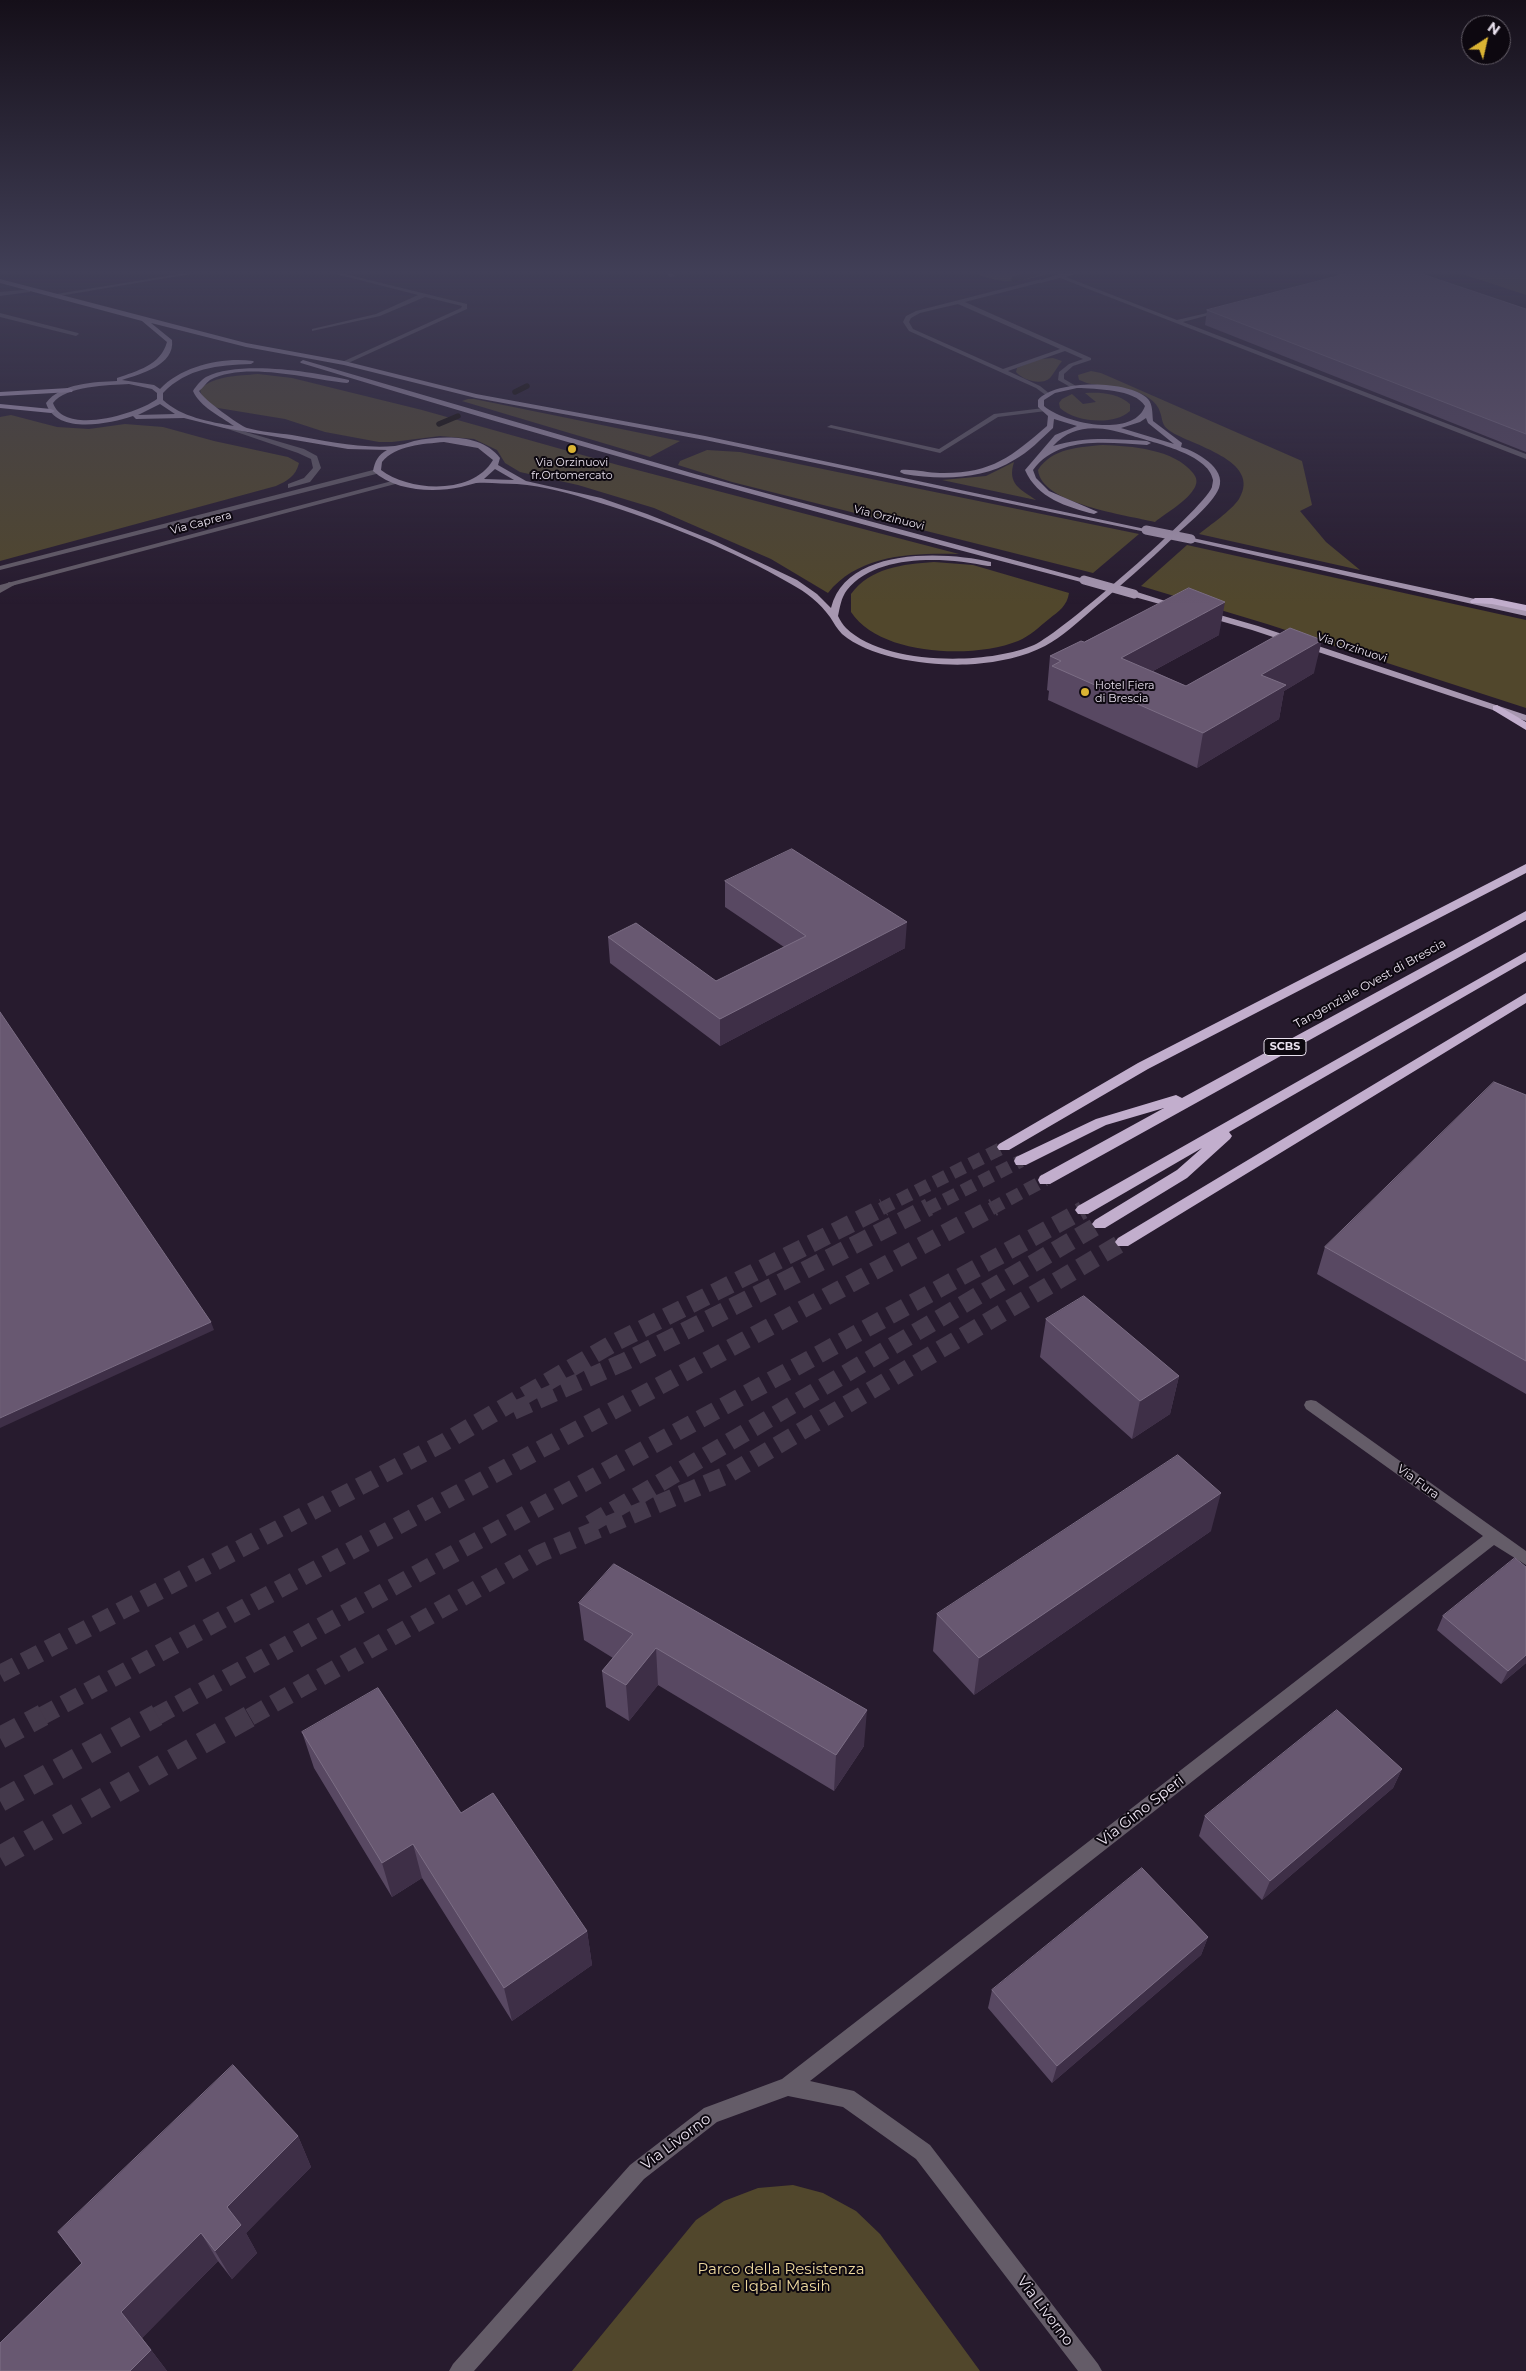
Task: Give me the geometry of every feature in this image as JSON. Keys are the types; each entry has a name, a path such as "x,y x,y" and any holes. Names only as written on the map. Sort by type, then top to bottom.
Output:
{"highway":[{"path":"0,394 69,390"},
{"path":"0,406 51,410"},
{"path":"1475,602 1492,601 1526,608"},
{"path":"1497,708 1526,727"},
{"path":"1004,1148 1143,1066 1526,868"},
{"name":"Tangenziale Ovest di Brescia","path":"1044,1180 1526,915"},
{"path":"1083,1210 1526,956"},
{"path":"1123,1242 1526,997"},
{"path":"1021,1161 1101,1122 1204,1092"},
{"path":"1100,1224 1182,1174 1248,1116"}],"main road":[{"path":"103,384 69,390 52,400 51,410 57,415 80,421 96,422 129,417 184,416"},
{"path":"138,384 154,387 167,407 184,416 224,426 348,447 398,448"},
{"path":"129,417 154,407 167,384"},
{"path":"201,384 196,391 200,400 244,429"},
{"name":"Via Orzinuovi","path":"372,384 811,510 1084,580 1255,628 1526,718"},
{"name":"Via Orzinuovi","path":"427,384 476,396 786,456 1191,539 1526,613"},
{"path":"1148,410 1144,417 1135,421 1109,426 1085,425 1051,416 1040,403 1047,394 1074,387 1100,387 1127,392 1142,399 1148,406 1150,422 1187,451"},
{"path":"786,456 833,459 915,474 940,476 963,474 1005,463 1050,427 1051,416"},
{"path":"1085,425 1058,437 1035,459 1029,470 1032,479 1038,486 1068,502 1143,529"},
{"path":"472,481 525,483 602,501 671,525 733,552 794,582 817,598 834,615 842,628 874,647 919,659 947,661 1002,658 1023,652 1046,642 1088,610 1210,499 1216,489 1217,480 1212,470 1199,457 1187,451 1109,426"},
{"path":"1044,452 1092,440 1163,444"},
{"path":"370,458 378,466 383,478 395,483 423,488 472,481 483,477 495,466 497,460 494,454 486,448 467,443 428,441 389,452 378,466"},
{"path":"348,447 363,454"},
{"path":"495,466 525,483"},
{"path":"834,615 839,596 846,586 858,576 871,569 909,560 937,558 969,560 1029,575 1084,580"}],"street":[{"path":"1031,384 1047,394"},
{"path":"1068,384 1074,387"},
{"path":"1338,384 1526,457"},
{"path":"831,427 940,451 996,415 1044,410"},
{"path":"167,525 203,508 296,485 307,480 317,468 314,458 302,451 224,426"},
{"name":"Via Caprera","path":"0,568 167,525 378,466"},
{"name":"Via Caprera","path":"0,589 12,584 395,483"},
{"name":"Via Fura","path":"1311,1405 1526,1559"},
{"name":"Via Gino Speri","path":"788,2086 1493,1536"},
{"name":"Via Livorno","path":"460,2371 637,2172 711,2115 788,2086 847,2098 923,2152 1091,2371"}],"green space":[{"path":"206,384 315,384 422,410 618,465 959,554 923,554 888,558 871,563 855,570 828,593 771,559 654,508 578,485 520,472 505,463 497,450 474,439 440,436 379,442 325,432 285,419 218,408 206,401 202,396 200,389"},
{"path":"1091,384 1125,384 1302,461 1312,505 1300,511 1326,542 1360,570 1199,534 1226,513 1239,499 1244,485 1241,474 1233,464 1221,456 1167,429 1158,408 1146,396 1128,389"},
{"path":"1085,393 1114,395 1130,404 1130,411 1114,419 1095,420 1075,416 1060,408 1059,403 1062,399 1072,394 1083,404 1096,402"},
{"path":"468,399 680,441 650,457 462,401"},
{"path":"11,415 57,427 89,429 125,424 163,427 214,441 288,457 299,463 296,471 290,478 276,486 0,561 0,417"},
{"path":"1103,445 1151,450 1175,459 1185,465 1194,475 1196,478 1195,487 1182,502 1155,522 1069,500 1043,482 1038,470 1051,457 1067,450"},
{"path":"707,450 740,452 1139,534 1093,573 732,482 678,465 680,461"},
{"path":"1014,462 1012,476 1016,485 1036,500 942,480 986,476"},
{"path":"1187,545 1526,620 1526,708 1267,624 1141,586"},
{"path":"934,562 973,565 1069,593 1068,598 1059,611 1026,637 999,647 977,650 929,650 905,645 883,638 865,627 851,612 851,594 868,578 899,566"},
{"name":"Parco della Resistenza e Iqbal Masih","path":"793,2185 823,2193 856,2211 880,2234 980,2371 572,2371 696,2220 724,2201 758,2188"}],"building":[{"path":"1396,384 1526,384 1526,434"},
{"path":"1189,588 1225,602 1121,658 1186,686 1290,628 1322,640 1261,675 1286,685 1203,733 1052,666 1061,661 1050,656 1081,641 1084,642"},
{"path":"792,849 907,922 720,1019 608,937 636,923 716,981 806,936 725,881"},
{"path":"0,1012 211,1322 0,1418"},
{"path":"1494,1082 1526,1095 1526,1361 1325,1247"},
{"path":"1084,1296 1179,1376 1140,1401 1046,1319"},
{"path":"1178,1455 1221,1493 979,1658 937,1614"},
{"path":"1515,1558 1526,1567 1526,1655 1508,1671 1443,1616"},
{"path":"614,1564 867,1710 836,1755 656,1648 626,1685 602,1671 633,1634 579,1603"},
{"path":"378,1688 461,1813 493,1793 587,1931 504,1988 413,1844 382,1863 302,1732"},
{"path":"1337,1710 1402,1769 1270,1881 1205,1816"},
{"path":"1142,1868 1208,1937 1057,2066 992,1990"},
{"path":"233,2065 298,2136 227,2207 241,2225 215,2251 201,2233 121,2312 151,2350 130,2371 0,2371 0,2343 82,2263 58,2232"}],"waterway":[{"path":"515,392 527,386"},
{"path":"439,424 458,416"}],"tunnel":[{"path":"881,1209 1004,1147"},
{"path":"927,1209 1021,1161"},
{"path":"991,1209 1045,1180"},
{"path":"0,1674 443,1443 612,1344 884,1207"},
{"path":"513,1411 626,1361 929,1207"},
{"path":"40,1717 994,1207"},
{"path":"155,1717 1083,1210"},
{"path":"590,1524 1100,1224"},
{"path":"250,1717 539,1554 727,1475 1123,1242"},
{"path":"0,1738 43,1715"},
{"path":"0,1801 157,1715"},
{"path":"0,1857 252,1715"}],"place":[{"name":"Via Orzinuovi fr.Ortomercato","path":"572,449"},
{"name":"Hotel Fiera di Brescia","path":"1085,692"}]}
